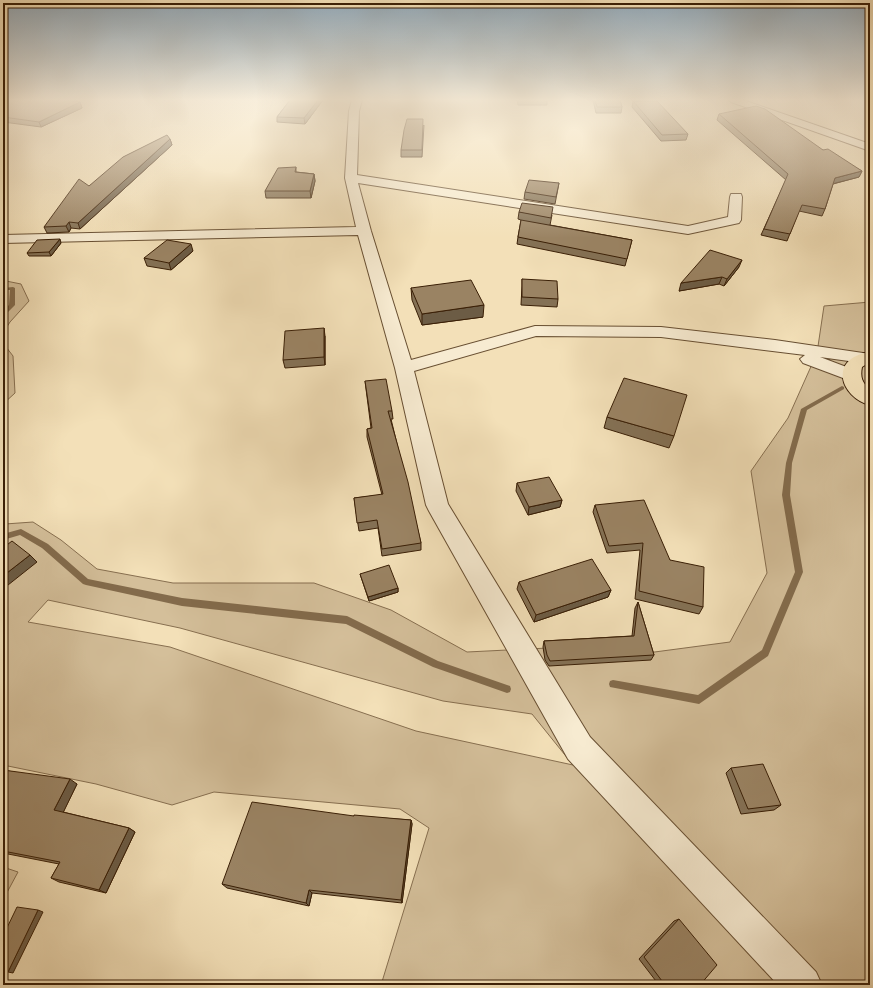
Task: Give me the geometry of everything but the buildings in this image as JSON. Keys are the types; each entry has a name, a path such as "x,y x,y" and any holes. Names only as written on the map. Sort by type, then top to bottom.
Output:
{"main road":[{"path":"866,358 853,365 851,375 856,387 870,400"}],"street":[{"path":"352,146 351,178 364,231 404,368 437,505 579,748 803,985"},
{"path":"351,178 688,230 734,220 736,197"},
{"path":"3,239 364,231"},
{"path":"404,368 535,331 661,332 775,345 866,358"},
{"path":"775,345 851,375"}],"shaded area":[{"path":"6,281 21,284 29,301 10,322 3,333 3,282"},
{"path":"870,302 870,985 381,985 429,828 400,809 214,792 172,805 96,784 3,765 3,525 5,524 33,522 61,540 97,569 173,583 314,583 391,610 467,652 548,648 647,653 730,642 767,573 751,471 788,418 817,353 824,306","holes":["48,600 180,628 443,701 532,714 573,765 416,731 170,647 28,622"]},
{"path":"3,343 13,356 15,393 3,404"},
{"path":"3,867 18,872 3,900"}],"waterway":[{"path":"3,289 13,288 12,305 3,314"},
{"path":"3,363 3,394"},
{"path":"613,684 699,700 765,653 799,572 786,495 789,463 804,409 842,388"},
{"path":"3,537 21,532 45,546 86,582 182,602 347,620 436,664 507,689"}]}
